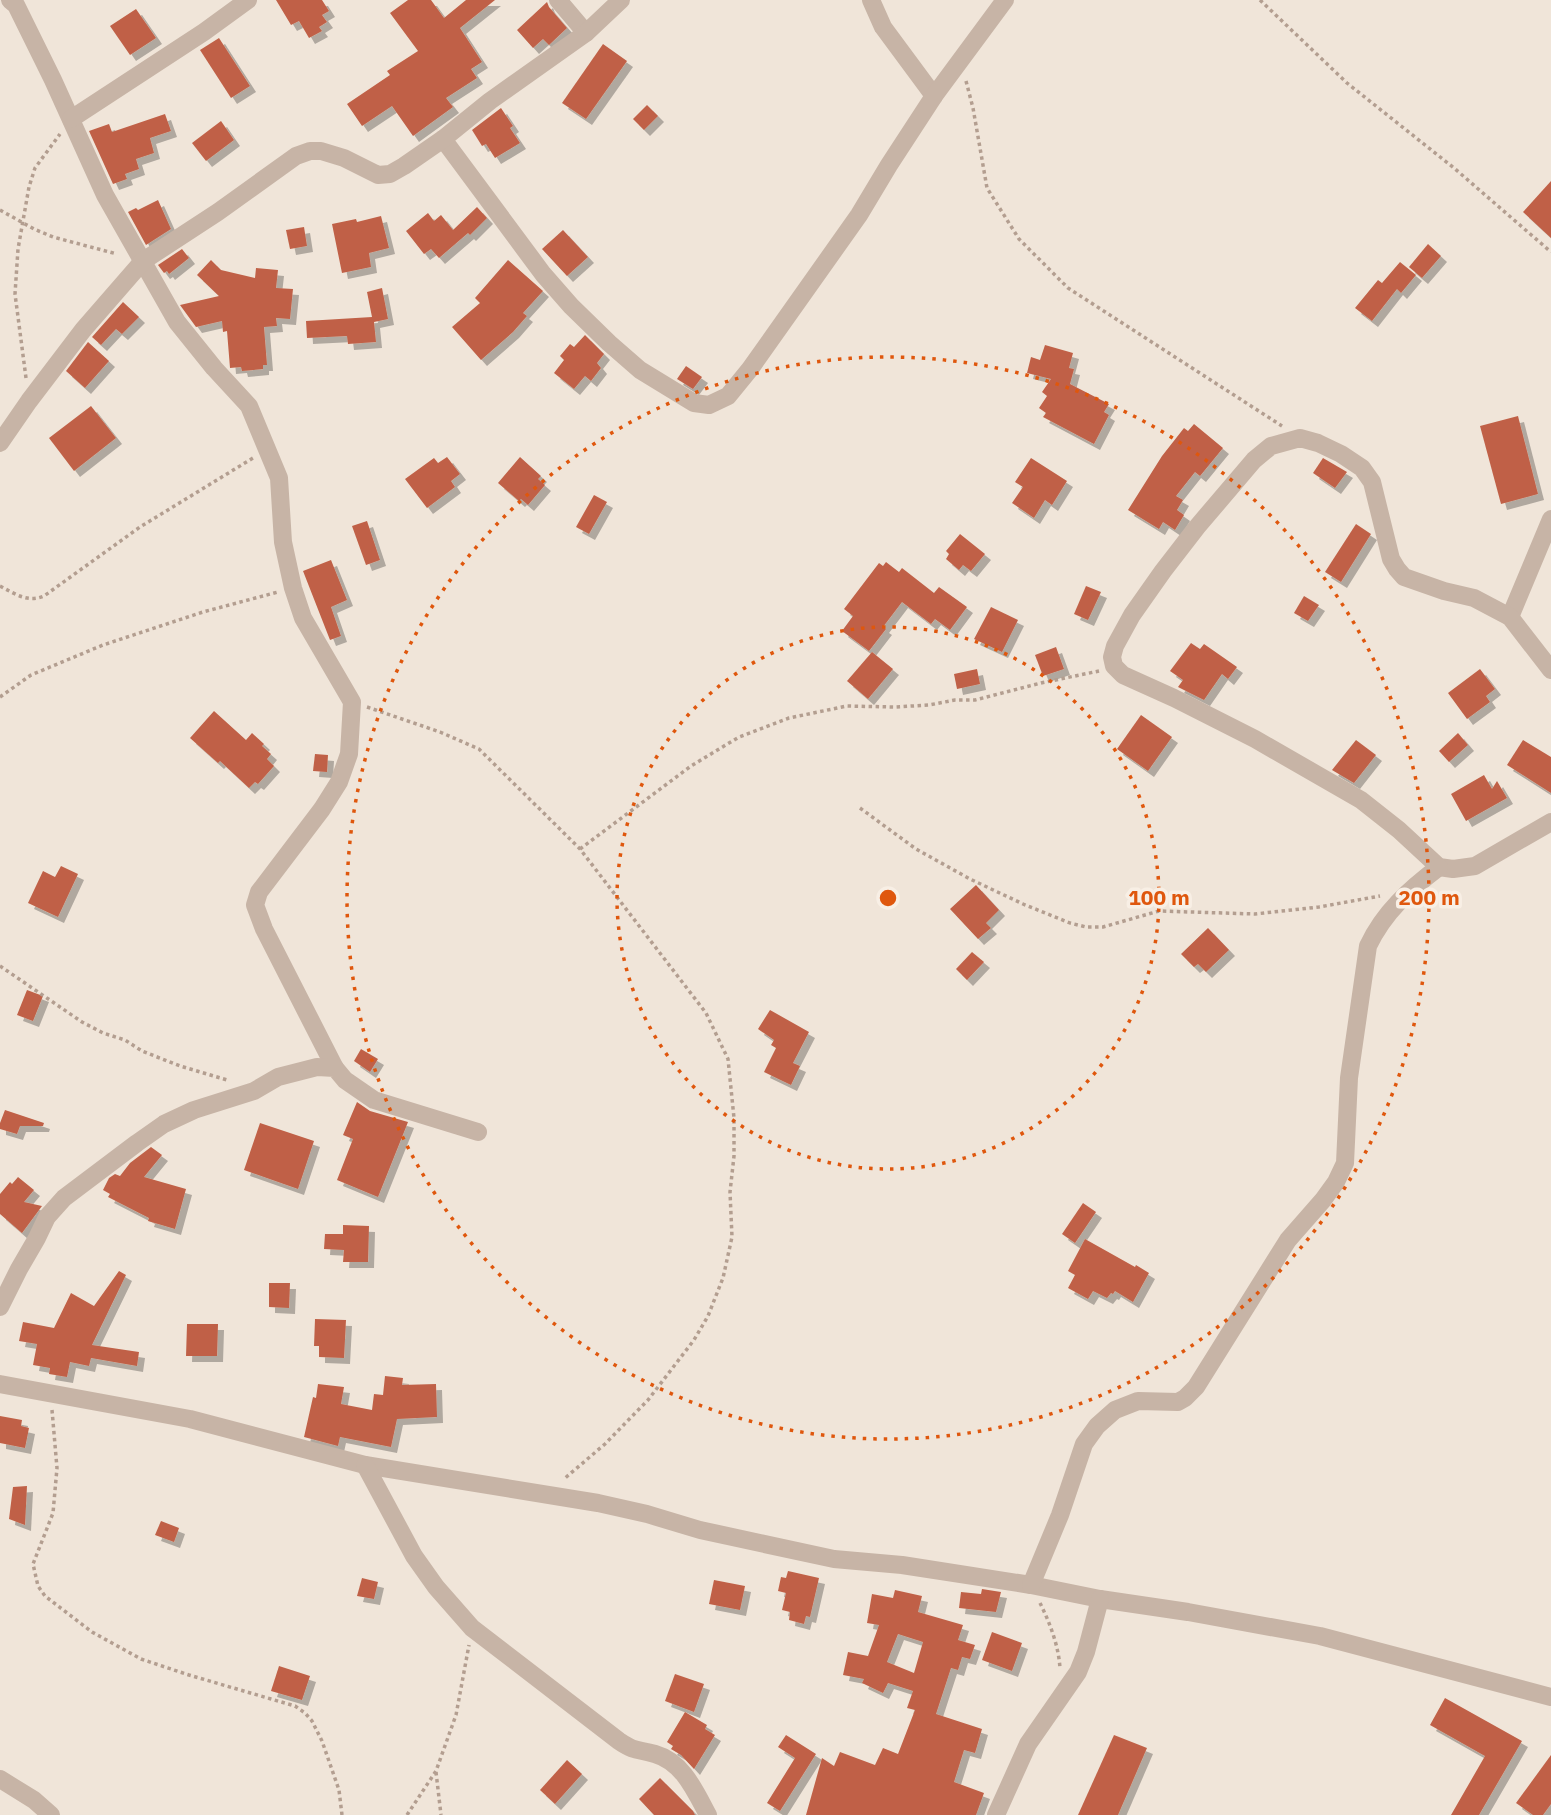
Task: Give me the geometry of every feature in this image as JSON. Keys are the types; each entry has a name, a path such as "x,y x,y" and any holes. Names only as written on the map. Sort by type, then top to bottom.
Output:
{"street":[{"path":"10,0 16,5 105,195 177,322 214,368 249,405 279,478 283,542 303,618 352,702 349,754 339,782 259,892 255,905 264,929 335,1068 345,1080 374,1100 478,1132"},
{"path":"71,119 248,0"},
{"path":"558,0 586,33"},
{"path":"0,443 83,330 142,261 218,212 296,156 310,151 321,151 344,158 378,175 390,174 443,139 490,101 586,33 621,0"},
{"path":"871,0 883,27 934,96"},
{"path":"443,139 500,218 571,306 640,369 694,403 709,405 728,396 750,369 859,215 934,96 1005,0"},
{"path":"1551,670 1510,617 1474,598 1405,577 1391,559 1372,482 1362,468 1341,454 1300,438 1271,446 1254,460 1197,527 1132,615 1112,657 1114,666 1123,675 1255,739 1361,800 1439,867 1453,869 1475,866 1551,822"},
{"path":"1510,617 1551,519"},
{"path":"1031,1585 1060,1515 1084,1444 1097,1426 1115,1410 1138,1401 1178,1402 1196,1387 1289,1240 1336,1182 1345,1163 1349,1078 1368,946 1391,909 1439,867"},
{"path":"0,1307 47,1217 64,1198 137,1143 164,1124 194,1110 254,1091 278,1077 317,1066 335,1068"},
{"path":"0,1384 190,1419 365,1465 598,1503 700,1530 834,1559 902,1565 1031,1585 1100,1600 1188,1612 1320,1636 1551,1697"},
{"path":"365,1465 414,1556 436,1587 472,1628 631,1750 653,1754 681,1769 708,1815"},
{"path":"996,1815 1028,1744 1078,1672 1100,1600"},
{"path":"0,1779 34,1800 51,1815"}],"path":[{"path":"1260,0 1346,83 1454,168 1551,252"},
{"path":"959,63 974,108 987,188 1018,239 1068,288 1300,438"},
{"path":"29,401 15,294 18,249 35,168 71,119"},
{"path":"0,210 53,236 142,261"},
{"path":"0,586 24,598 36,600 44,596 140,527 267,450"},
{"path":"0,697 31,675 103,645 203,612 293,588"},
{"path":"580,849 691,766 739,737 789,718 847,706 895,707 975,700 1114,666"},
{"path":"352,702 440,732 479,749 580,849 706,1013 728,1059 734,1118 730,1192 732,1237 723,1278 708,1316 694,1340 648,1400 605,1444 546,1494"},
{"path":"860,808 916,849 970,879 1023,904 1086,927 1103,927 1159,911 1255,914 1319,907 1410,890"},
{"path":"0,966 82,1023 125,1040 142,1051 180,1066 238,1083 254,1091"},
{"path":"51,1394 57,1468 54,1513 33,1564 38,1586 45,1596 92,1632 141,1659 295,1706 305,1713 322,1741 339,1790 342,1815"},
{"path":"1031,1585 1044,1611 1059,1661 1062,1698"},
{"path":"407,1815 436,1771 456,1715 472,1628"},
{"path":"436,1771 441,1815"}],"building":[{"path":"276,0 322,0 329,11 322,15 327,22 319,27 322,31 309,38 299,21 291,25"},
{"path":"408,0 431,0 444,18 466,0 495,0 460,28 482,62 471,69 477,78 446,98 453,107 413,136 392,106 362,126 347,104 390,75 387,71 418,51 390,13"},
{"path":"547,2 567,28 549,45 543,39 533,48 517,30"},
{"path":"136,9 156,38 130,55 110,26"},
{"path":"219,38 250,86 231,98 200,50"},
{"path":"603,44 627,61 586,119 562,103"},
{"path":"647,105 658,116 644,130 633,119"},
{"path":"501,108 520,143 495,158 486,144 482,146 472,130"},
{"path":"165,114 171,131 150,138 154,153 136,159 139,169 125,174 127,179 113,184 89,131 109,124 112,132"},
{"path":"221,121 234,140 206,161 192,143"},
{"path":"1551,181 1551,238 1523,212"},
{"path":"158,200 171,229 146,245 128,212"},
{"path":"477,207 487,218 470,235 468,233 439,258 431,249 424,254 406,231 428,213 434,221 441,215 453,230"},
{"path":"381,216 389,248 369,253 371,267 342,273 332,224"},
{"path":"304,227 307,246 290,249 286,230"},
{"path":"563,230 588,257 567,276 542,249"},
{"path":"1428,244 1441,256 1422,278 1409,267"},
{"path":"182,249 189,258 169,274 167,271 164,273 158,265"},
{"path":"211,260 221,270 255,278 256,268 278,270 276,288 293,289 290,319 276,318 277,326 264,327 267,365 263,365 263,369 242,371 241,367 230,368 227,331 223,332 222,321 196,327 180,305 219,296 197,275"},
{"path":"508,260 543,291 523,313 527,316 513,332 481,360 452,327 480,303 475,298"},
{"path":"1400,262 1416,275 1401,293 1397,289 1372,321 1355,308 1378,280 1382,283"},
{"path":"382,288 388,319 374,322 376,342 348,344 347,336 307,338 306,321 372,317 367,292"},
{"path":"123,302 139,317 122,334 116,329 101,345 92,337"},
{"path":"585,335 604,354 597,363 601,368 591,381 585,376 574,389 554,373 564,360 560,356 570,344 574,347"},
{"path":"88,342 109,361 85,388 66,371"},
{"path":"1045,345 1073,353 1069,368 1074,369 1070,384 1109,404 1104,412 1109,415 1094,444 1043,417 1046,413 1039,408 1047,396 1042,392 1051,379 1027,373 1031,357 1040,360"},
{"path":"686,366 702,377 693,389 677,379"},
{"path":"91,406 116,438 74,471 49,438"},
{"path":"1518,416 1538,494 1501,504 1480,426"},
{"path":"1194,424 1223,448 1200,476 1195,472 1176,496 1183,500 1177,510 1184,515 1175,530 1163,522 1159,529 1128,510 1162,456 1184,428 1188,431"},
{"path":"447,457 460,474 451,481 455,487 427,508 405,479 434,458 438,463"},
{"path":"520,457 541,476 538,479 545,485 528,505 498,483"},
{"path":"1031,458 1067,481 1052,505 1045,500 1034,518 1012,503 1023,487 1015,482"},
{"path":"1323,458 1347,472 1335,488 1313,473"},
{"path":"594,495 607,502 589,534 576,527"},
{"path":"367,521 380,560 366,565 352,526"},
{"path":"1356,524 1371,534 1341,582 1325,572"},
{"path":"960,534 985,554 971,571 963,565 959,570 946,559 949,554 946,551"},
{"path":"331,560 347,600 331,607 341,636 330,640 303,571"},
{"path":"886,562 899,572 902,568 934,593 939,587 967,607 950,630 935,619 931,624 902,602 869,651 842,631 853,616 844,609 879,563 883,566"},
{"path":"1086,586 1101,592 1088,620 1074,614"},
{"path":"1304,596 1319,605 1308,621 1294,613"},
{"path":"991,607 1018,620 1002,652 974,639"},
{"path":"1191,643 1200,649 1204,644 1237,667 1228,679 1222,674 1204,700 1178,687 1183,680 1170,671"},
{"path":"1056,647 1064,669 1043,676 1035,655"},
{"path":"872,652 893,669 868,699 847,681"},
{"path":"977,669 980,684 957,689 954,674"},
{"path":"1480,669 1495,689 1486,696 1490,702 1467,719 1448,693"},
{"path":"214,711 246,740 252,733 271,754 267,759 274,766 258,784 255,782 249,788 190,738"},
{"path":"1141,715 1172,737 1148,771 1117,749"},
{"path":"1458,733 1468,745 1449,762 1439,751"},
{"path":"1356,740 1376,755 1354,783 1332,770"},
{"path":"1523,740 1551,757 1551,793 1507,765"},
{"path":"315,754 328,755 327,772 313,771"},
{"path":"1484,775 1492,789 1497,781 1507,798 1466,821 1451,794"},
{"path":"61,866 78,874 58,917 28,903 43,871 55,877"},
{"path":"976,885 999,910 986,923 991,928 978,939 950,909"},
{"path":"1208,928 1229,950 1206,972 1198,964 1194,967 1181,954"},
{"path":"972,952 984,962 967,980 956,969"},
{"path":"27,990 43,996 33,1021 17,1015"},
{"path":"770,1010 809,1032 793,1063 800,1066 791,1085 764,1072 776,1048 771,1045 774,1040 758,1029"},
{"path":"361,1049 378,1059 370,1072 354,1061"},
{"path":"357,1102 370,1111 408,1122 378,1197 337,1180 353,1139 343,1135"},
{"path":"5,1110 44,1123 43,1126 20,1126 17,1134 0,1129"},
{"path":"260,1123 314,1141 298,1189 244,1170"},
{"path":"151,1147 162,1155 144,1177 186,1189 175,1229 148,1221 149,1218 108,1197 110,1194 103,1190 109,1178 115,1174 120,1176 130,1163"},
{"path":"18,1177 34,1190 24,1202 42,1206 22,1233 0,1214 0,1194"},
{"path":"1083,1203 1096,1212 1075,1243 1062,1234"},
{"path":"343,1225 369,1226 368,1262 343,1262 344,1250 324,1249 325,1234 343,1234"},
{"path":"1085,1239 1149,1273 1133,1302 1115,1291 1107,1298 1093,1291 1088,1299 1068,1288 1075,1275 1068,1271"},
{"path":"119,1271 126,1275 92,1345 139,1352 137,1366 91,1358 89,1366 70,1362 67,1377 49,1374 50,1368 33,1365 37,1344 19,1341 23,1322 54,1328 71,1293 94,1306"},
{"path":"269,1283 290,1283 289,1308 269,1307"},
{"path":"315,1319 346,1320 344,1358 319,1357 319,1346 314,1346"},
{"path":"187,1324 218,1324 217,1356 186,1356"},
{"path":"385,1376 403,1378 402,1385 436,1384 437,1417 397,1419 391,1447 340,1437 338,1446 304,1437 318,1384 344,1387 341,1404 372,1410 374,1394 383,1395"},
{"path":"0,1416 22,1420 21,1426 29,1428 25,1448 0,1443"},
{"path":"27,1486 25,1525 9,1519 13,1487"},
{"path":"161,1521 179,1528 174,1542 155,1535"},
{"path":"788,1571 819,1578 810,1617 806,1616 804,1624 789,1620 790,1612 782,1610 786,1593 778,1591 781,1577 786,1578"},
{"path":"362,1578 378,1582 374,1599 357,1596"},
{"path":"714,1580 745,1586 740,1610 709,1604"},
{"path":"982,1589 1001,1592 996,1612 959,1608 961,1592 981,1594"},
{"path":"895,1590 922,1596 918,1612 963,1625 958,1640 975,1645 970,1659 962,1657 958,1670 951,1668 936,1714 982,1729 975,1753 964,1750 954,1782 984,1793 976,1815 806,1815 822,1758 834,1766 840,1752 875,1765 883,1748 898,1754 915,1710 907,1708 913,1691 888,1683 883,1693 862,1683 864,1679 843,1675 848,1652 868,1656 879,1625 867,1623 872,1594 893,1598","holes":["898,1634 923,1642 914,1673 887,1662"]},
{"path":"992,1632 1022,1643 1012,1671 982,1660"},
{"path":"279,1666 310,1676 302,1700 271,1691"},
{"path":"675,1674 704,1684 694,1712 665,1701"},
{"path":"1445,1698 1522,1741 1479,1815 1451,1815 1485,1756 1430,1725"},
{"path":"685,1712 707,1725 705,1729 715,1735 694,1769 671,1749 673,1746 667,1742"},
{"path":"786,1735 816,1754 780,1811 767,1803 795,1758 778,1747"},
{"path":"1114,1735 1147,1748 1118,1815 1078,1815"},
{"path":"1551,1755 1551,1804 1543,1815 1533,1815 1516,1803"},
{"path":"567,1760 582,1774 555,1804 540,1790"},
{"path":"660,1778 695,1815 654,1815 639,1799"}]}
